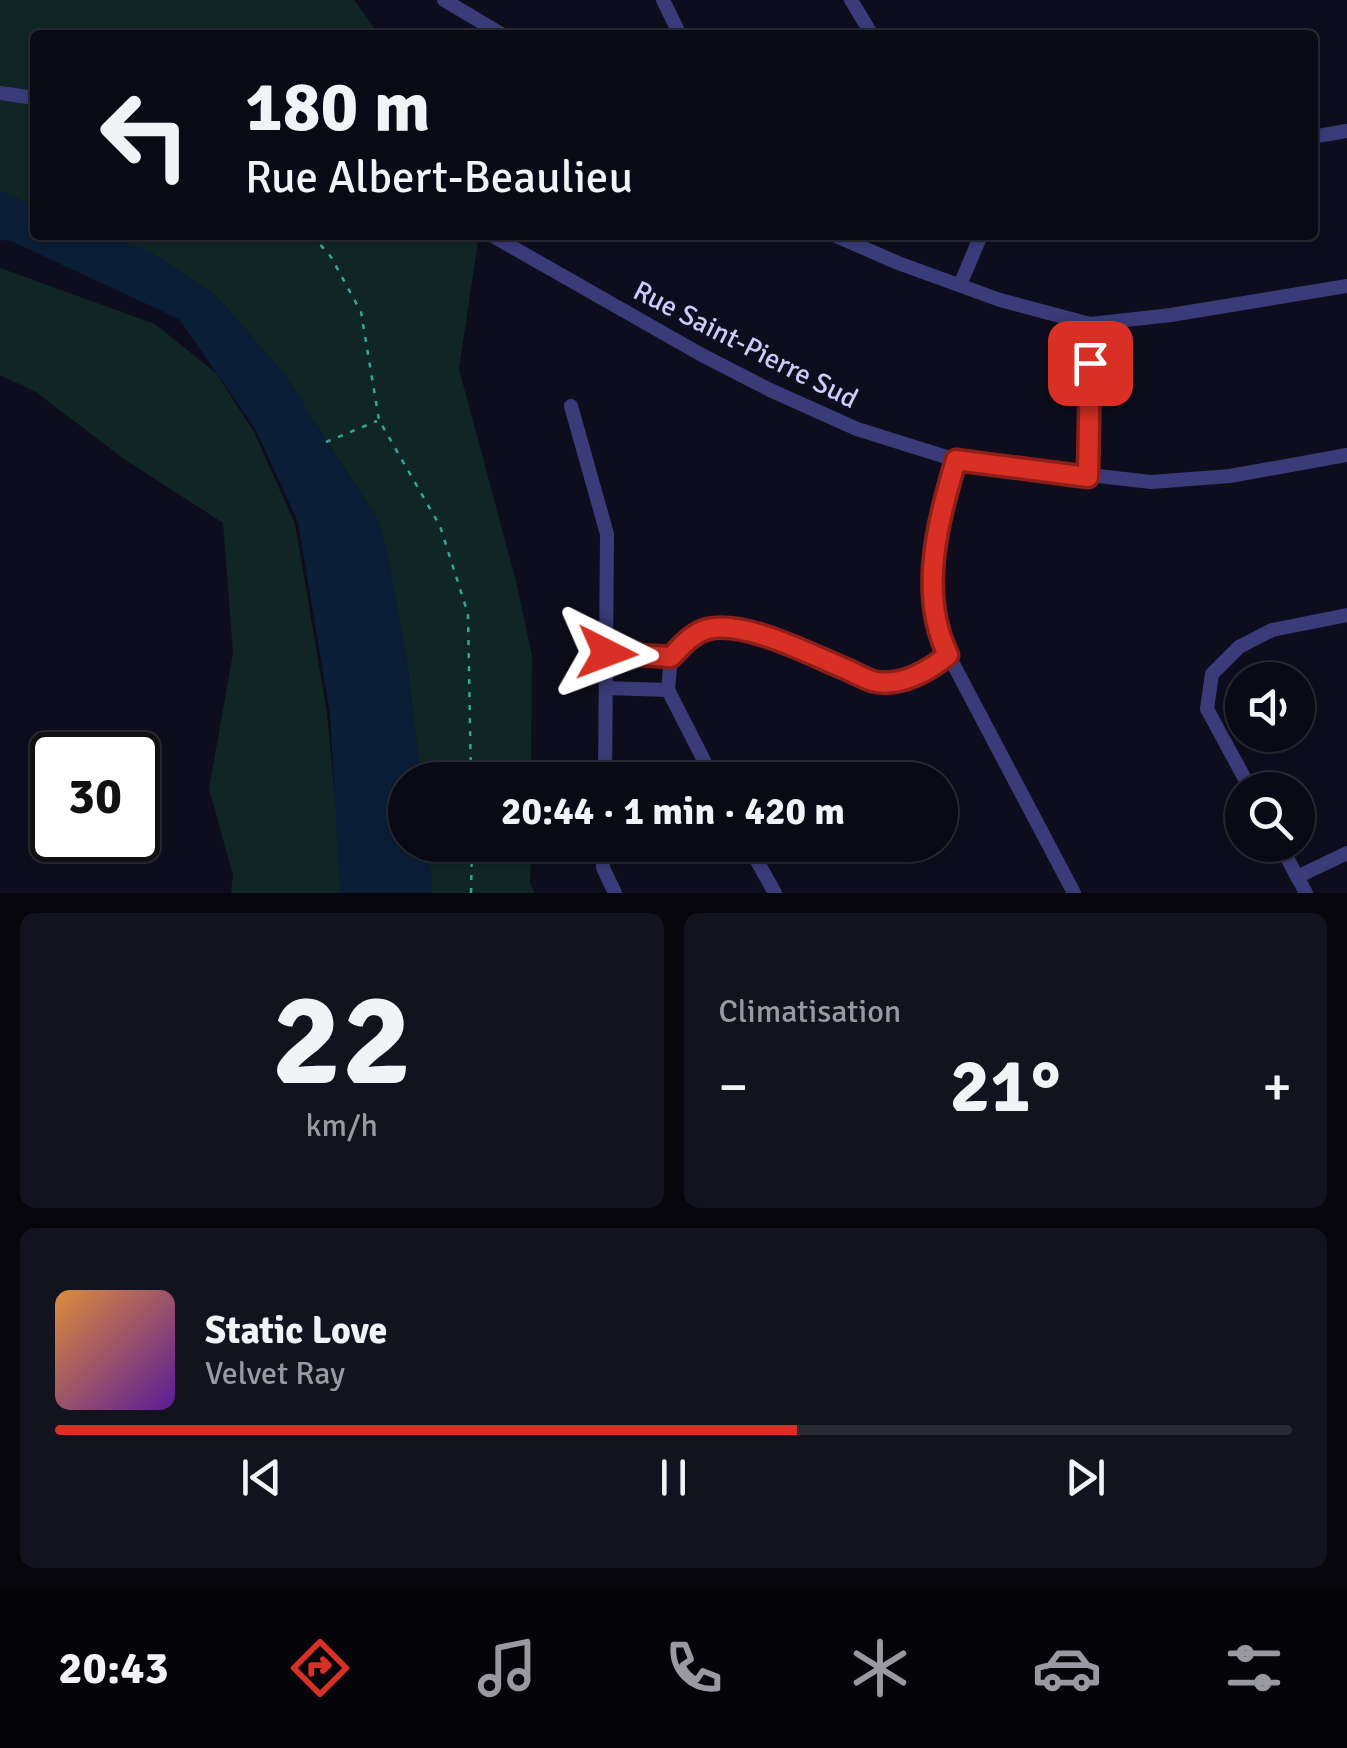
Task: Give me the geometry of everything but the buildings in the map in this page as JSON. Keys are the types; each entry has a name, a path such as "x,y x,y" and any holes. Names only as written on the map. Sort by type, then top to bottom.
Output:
{"street":[{"path":"444,0 495,30"},
{"path":"663,0 678,30"},
{"path":"851,0 869,30"},
{"path":"0,93 30,97"},
{"path":"1318,136 1347,131"},
{"name":"Rue Saint-Pierre Sud","path":"500,240 770,390 858,429 956,460 1150,482 1230,476 1347,454"},
{"path":"845,240 960,285 1090,324 1171,316 1347,286"},
{"path":"960,285 979,240"},
{"path":"1088,477 1090,324"},
{"path":"571,406 607,534 604,762"},
{"path":"956,460 933,552 940,639 1074,893"},
{"path":"1241,772 1207,708 1212,674 1239,647 1272,630 1347,615"},
{"path":"705,762 668,690 671,657 708,629 738,629 768,636 878,682 915,676 948,655"},
{"path":"607,653 671,657"},
{"path":"606,688 668,690"},
{"path":"1297,877 1347,853"},
{"path":"603,862 615,893"},
{"path":"758,862 775,893"},
{"path":"1289,862 1306,893"}],"path":[{"path":"316,240 331,258 361,312 378,420 440,526 468,614 471,762"},
{"path":"326,442 378,420"},
{"path":"471,893 472,862"}],"green space":[{"path":"0,0 354,0 375,30 30,30 30,204 0,191"},
{"path":"119,240 478,240 459,369 532,656 531,762 419,762 407,663 377,519 284,374 217,297 155,255"},
{"path":"0,268 155,324 216,373 254,432 295,524 327,713 344,893 231,893 233,875 209,789 233,653 223,523 124,459 36,392 0,375"},
{"path":"429,862 531,862 530,884 535,893 432,893"}],"water":[{"path":"0,191 30,204 30,240 120,240 155,254 217,297 284,374 377,519 386,548 407,663 419,762 388,762 388,862 429,862 432,893 340,893 330,713 298,522 256,430 179,319 11,241 0,240"}],"route":[{"path":"607,653 671,657 688,640 708,629 738,629 768,636 878,682 915,676 933,667 948,655 940,639 933,552 956,460 1088,477 1090,363"}]}
